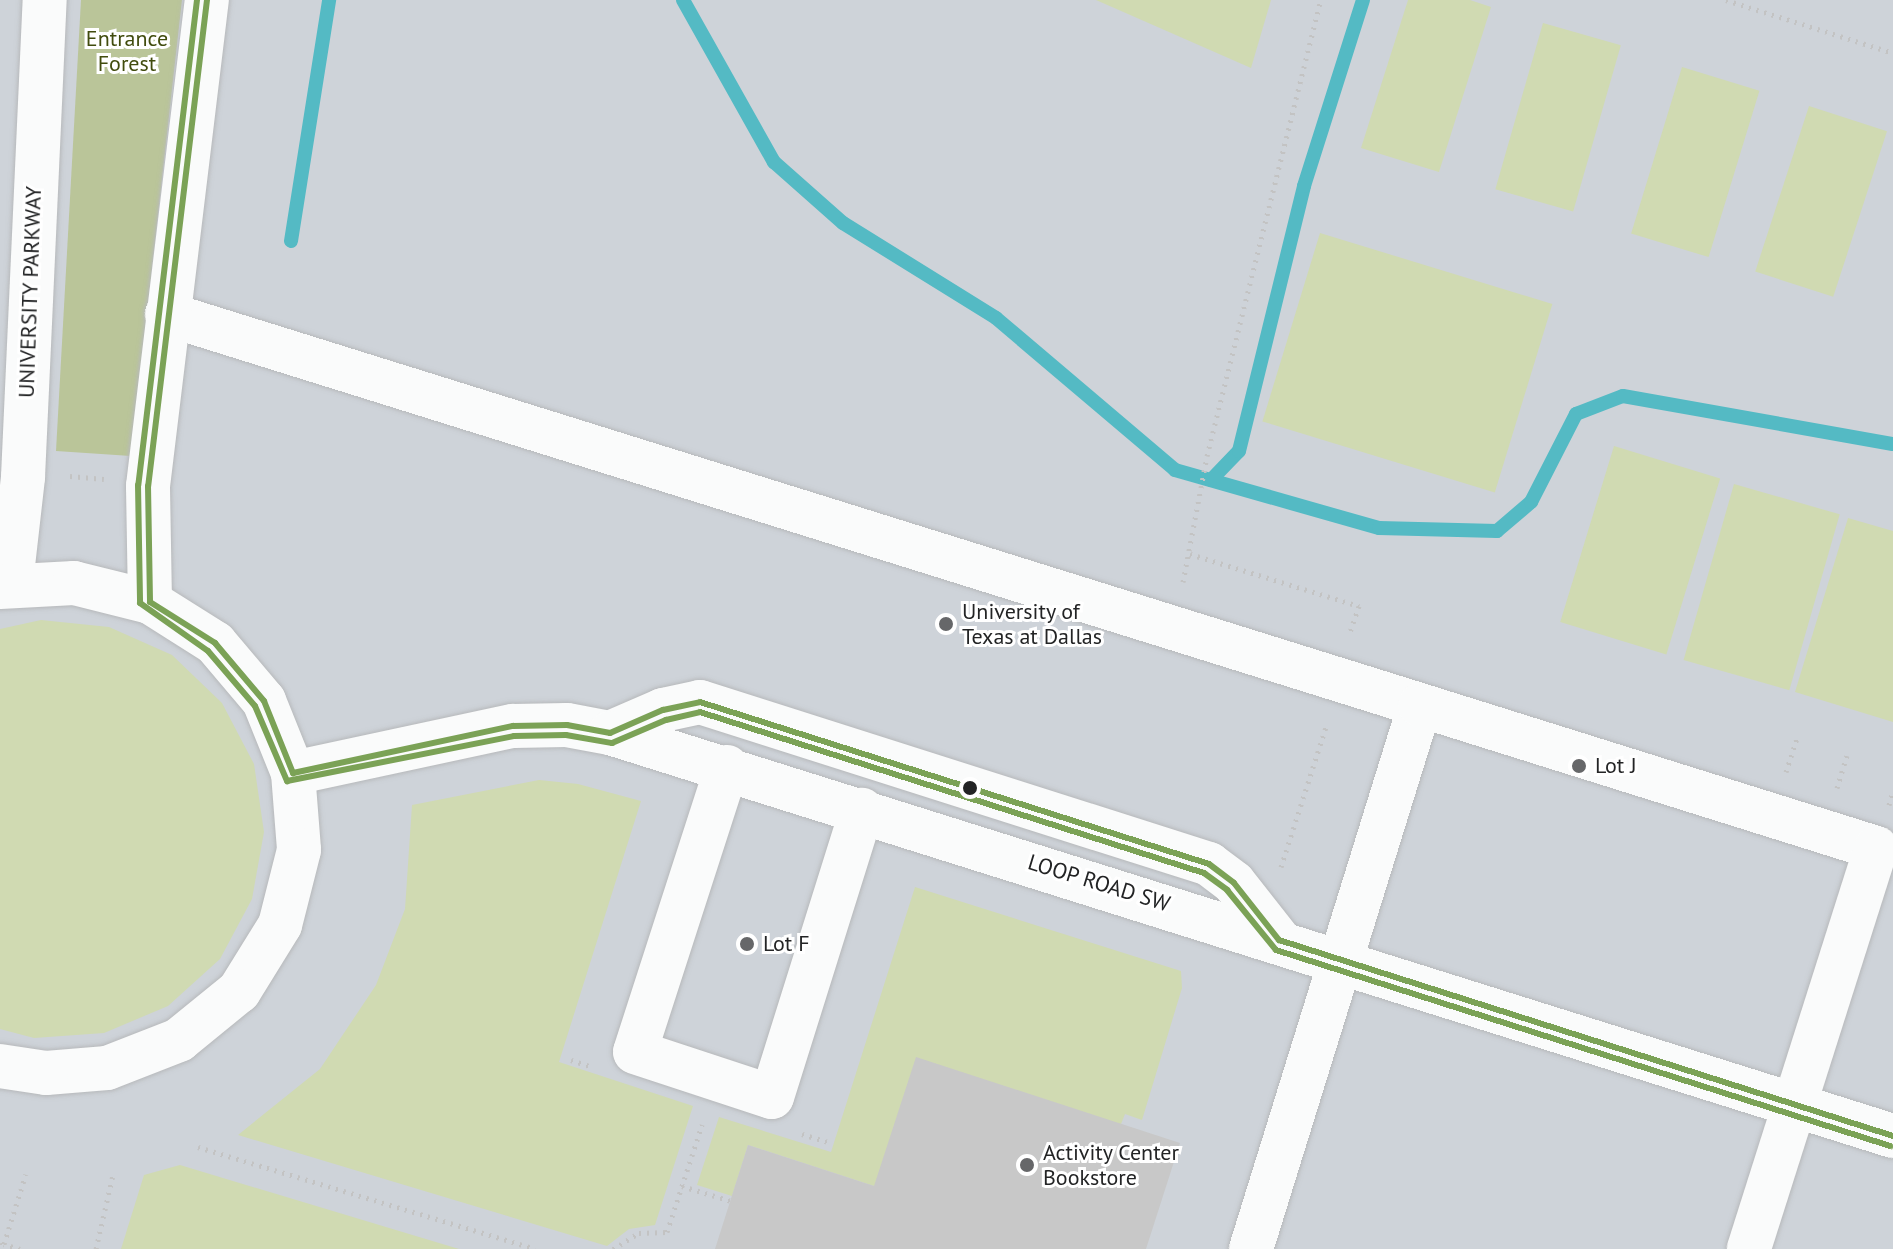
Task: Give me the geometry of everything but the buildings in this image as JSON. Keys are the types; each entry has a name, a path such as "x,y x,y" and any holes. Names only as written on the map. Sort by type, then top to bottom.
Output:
{"street":[{"name":"UNIVERSITY PARKWAY","path":"5,585 23,477 45,0"},
{"path":"150,602 148,486 207,0"},
{"path":"167,314 1876,848 1749,1249"},
{"path":"0,1066 46,1073 107,1068 179,1040 239,991 280,925 299,850 293,773 264,701 215,643 150,602 74,583 5,585"},
{"path":"610,733 663,710 700,702 1209,864 1234,883 1279,940"},
{"path":"1251,1249 1420,705"},
{"name":"LOOP ROAD SW","path":"293,773 513,726 567,725 610,733 1279,940 1893,1136"},
{"path":"727,767 635,1052 772,1097 862,810"}],"path":[{"path":"1189,564 1207,456 1321,0"},
{"path":"1726,0 1893,53"},
{"path":"66,476 117,480"},
{"path":"1190,554 1359,606 1355,616"},
{"path":"1278,875 1330,714"},
{"path":"613,1249 639,1233 666,1235 704,1118"},
{"path":"798,1132 828,1142"},
{"path":"198,1147 535,1249"},
{"path":"20,1249 2,1245 26,1174"},
{"path":"96,1249 113,1175"},
{"path":"682,1186 731,1201"}],"shaded area":[{"name":"University of Texas at Dallas","path":"0,0 1893,0 1893,1249 0,1249"}],"green space":[{"name":"Entrance Forest","path":"81,0 182,0 131,456 56,451"},
{"path":"1096,0 1271,0 1251,68"},
{"path":"1408,0 1470,0 1491,7 1439,172 1361,148"},
{"path":"1543,23 1621,45 1573,212 1495,189"},
{"path":"1682,67 1759,91 1709,257 1631,233"},
{"path":"1809,106 1887,131 1833,297 1755,271"},
{"path":"1320,233 1552,304 1495,492 1262,421"},
{"path":"1614,446 1720,478 1666,654 1560,622"},
{"path":"1734,484 1840,514 1789,690 1684,660"},
{"path":"1848,518 1893,531 1893,722 1795,692"},
{"path":"41,620 109,627 172,655 222,703 254,764 264,832 252,899 220,959 168,1006 104,1033 34,1038 0,1029 0,629"},
{"path":"539,780 578,784 641,801 559,1062 693,1106 655,1225 629,1229 607,1246 238,1135 320,1069 376,985 405,909 412,805"},
{"path":"915,887 1181,971 1182,988 1142,1120 1125,1114 1121,1124 874,1186 748,1145 732,1196 697,1185 719,1117 831,1152"},
{"path":"180,1165 459,1249 121,1249 144,1175"}],"waterway":[{"path":"291,241 329,0"},
{"path":"683,0 774,162 843,223 996,318 1175,470 1379,528 1497,531 1531,502 1576,414 1623,396 1893,444"},
{"path":"1211,480 1239,451 1304,186 1363,0"}],"transit line":[{"path":"197,0 138,485 140,603 208,651 255,706 287,781 514,736 566,735 612,743 666,720 700,712 1204,873 1227,890 1276,950 1890,1146"},
{"path":"207,0 148,486 150,602 215,643 264,701 293,773 513,726 567,725 610,733 663,710 700,702 1209,864 1234,883 1279,940"},
{"path":"1279,940 1893,1136"}],"place":[{"name":"University of Texas at Dallas","path":"946,624"},
{"name":"Lot J","path":"1579,766"},
{"name":"Lot F","path":"747,944"},
{"name":"Activity Center Bookstore","path":"1027,1165"}]}
